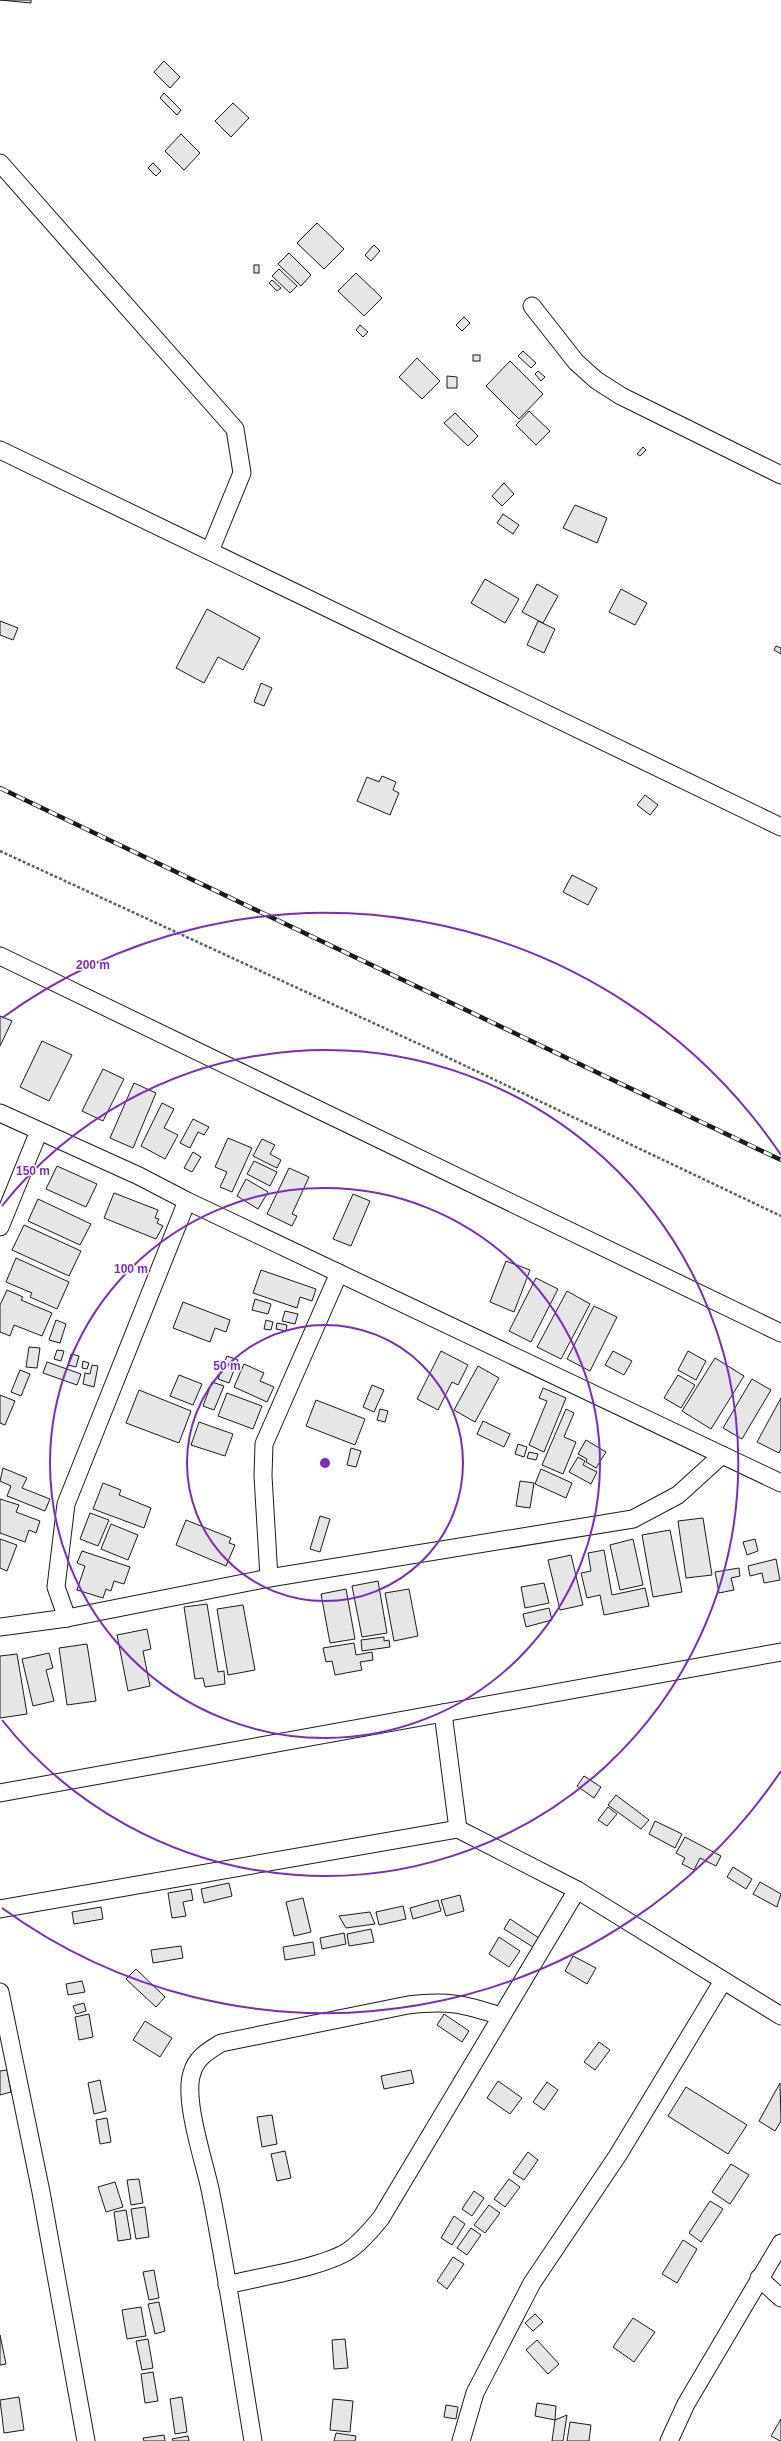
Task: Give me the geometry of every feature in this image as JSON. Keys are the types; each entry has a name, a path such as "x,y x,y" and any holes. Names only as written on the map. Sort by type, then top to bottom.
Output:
{"street":[{"path":"0,163 235,429 242,473 210,551"},
{"path":"532,306 576,362 596,380 621,396 781,475"},
{"path":"0,450 781,827"},
{"path":"0,956 781,1333"},
{"path":"0,1113 39,1132 139,1176 187,1201 781,1483"},
{"path":"0,1227 39,1132"},
{"path":"67,1618 56,1587 66,1504 187,1201"},
{"path":"269,1578 262,1476 264,1444 339,1273"},
{"path":"0,1627 67,1618 269,1578 633,1519 678,1495 722,1455"},
{"path":"0,1793 781,1652"},
{"path":"443,1713 458,1829"},
{"path":"0,1909 458,1829 577,1890 781,2016"},
{"path":"226,2285 328,2260 350,2250 368,2234 381,2218 577,1890"},
{"path":"461,2441 475,2393 532,2283 618,2155 723,1980"},
{"path":"0,1992 41,2192 86,2441"},
{"path":"253,2441 210,2190 193,2111 190,2088 192,2073 198,2060 220,2043 408,2005 433,2002 459,2003 501,2016"},
{"path":"669,2441 686,2404 781,2243"},
{"path":"759,2278 781,2298"}],"path":[{"path":"0,851 432,1050 781,1216"}],"building":[{"path":"0,0 31,0 31,3"},
{"path":"164,61 180,77 170,88 154,72"},
{"path":"164,93 181,110 177,115 160,98"},
{"path":"233,103 249,118 231,137 215,121"},
{"path":"181,134 200,153 184,170 165,151"},
{"path":"153,163 161,171 156,176 148,168"},
{"path":"317,223 344,249 324,269 297,243"},
{"path":"374,245 380,251 371,261 365,255"},
{"path":"289,253 311,275 301,286 278,264"},
{"path":"254,265 259,265 259,273 254,273"},
{"path":"279,269 297,286 290,293 272,276"},
{"path":"356,273 382,298 364,316 338,291"},
{"path":"272,280 281,288 277,291 269,283"},
{"path":"464,317 470,323 462,331 456,325"},
{"path":"360,325 368,332 363,337 356,330"},
{"path":"523,351 536,363 531,368 518,356"},
{"path":"473,355 480,355 480,361 473,361"},
{"path":"417,358 440,381 422,399 399,377"},
{"path":"510,361 543,394 519,419 486,386"},
{"path":"538,371 545,377 541,381 535,374"},
{"path":"447,376 457,377 457,388 447,388"},
{"path":"529,411 550,431 536,445 516,425"},
{"path":"455,413 478,436 468,446 444,423"},
{"path":"643,447 646,450 640,456 637,454"},
{"path":"504,483 514,494 502,506 492,496"},
{"path":"575,505 607,518 597,543 563,528"},
{"path":"503,514 519,525 513,534 497,523"},
{"path":"485,579 519,599 505,623 471,603"},
{"path":"537,584 558,596 543,623 522,612"},
{"path":"621,589 647,603 635,625 609,612"},
{"path":"207,609 260,638 243,670 218,657 204,683 176,668"},
{"path":"0,621 18,628 13,640 0,635"},
{"path":"538,621 555,629 544,653 527,645"},
{"path":"776,646 781,648 781,654 774,650"},
{"path":"261,683 272,688 264,706 254,702"},
{"path":"382,776 396,782 393,790 399,793 390,815 357,801 367,777 379,782"},
{"path":"645,795 658,805 650,815 637,805"},
{"path":"572,875 597,888 588,905 563,892"},
{"path":"0,1016 12,1021 0,1046"},
{"path":"42,1041 72,1055 49,1101 20,1087"},
{"path":"103,1069 124,1079 103,1121 82,1111"},
{"path":"134,1083 156,1093 133,1148 110,1138"},
{"path":"162,1103 174,1109 164,1128 178,1135 165,1159 141,1146"},
{"path":"193,1119 209,1127 204,1135 198,1132 190,1148 180,1143"},
{"path":"228,1138 252,1148 232,1192 220,1187 227,1172 215,1167"},
{"path":"262,1139 275,1145 270,1154 281,1160 277,1168 253,1156"},
{"path":"193,1152 201,1157 192,1172 184,1168"},
{"path":"254,1161 277,1172 270,1186 247,1174"},
{"path":"57,1166 97,1184 86,1207 46,1189"},
{"path":"289,1168 309,1177 292,1214 297,1216 292,1226 267,1214"},
{"path":"246,1179 268,1192 258,1209 237,1196"},
{"path":"114,1193 158,1210 155,1218 159,1219 157,1223 163,1226 156,1239 104,1218"},
{"path":"353,1194 370,1201 351,1246 333,1239"},
{"path":"38,1199 91,1224 80,1245 28,1221"},
{"path":"24,1225 81,1251 69,1276 12,1250"},
{"path":"16,1258 69,1282 57,1309 30,1297 32,1293 6,1282"},
{"path":"506,1261 530,1270 514,1312 490,1302"},
{"path":"261,1270 316,1289 312,1301 300,1297 297,1308 253,1293"},
{"path":"536,1278 558,1289 531,1342 509,1331"},
{"path":"7,1290 23,1297 21,1300 52,1313 42,1336 14,1325 10,1336 0,1332 0,1305"},
{"path":"567,1291 590,1304 561,1359 537,1347"},
{"path":"255,1299 271,1304 268,1314 252,1310"},
{"path":"183,1302 230,1320 226,1332 215,1328 210,1342 173,1328"},
{"path":"594,1306 617,1317 590,1371 567,1359"},
{"path":"285,1311 298,1314 295,1324 282,1321"},
{"path":"56,1320 66,1324 60,1343 49,1340"},
{"path":"266,1320 273,1322 271,1330 264,1329"},
{"path":"277,1323 287,1325 286,1331 276,1329"},
{"path":"29,1347 40,1348 37,1368 26,1367"},
{"path":"57,1350 64,1351 61,1361 54,1359"},
{"path":"441,1351 468,1365 458,1385 452,1382 438,1410 417,1399"},
{"path":"613,1351 632,1361 624,1375 605,1365"},
{"path":"688,1351 706,1361 696,1380 678,1370"},
{"path":"71,1354 79,1356 76,1367 68,1365"},
{"path":"227,1356 238,1360 229,1383 218,1379"},
{"path":"715,1358 744,1376 711,1429 682,1411"},
{"path":"83,1361 89,1363 87,1369 82,1368"},
{"path":"47,1362 81,1374 77,1385 43,1373"},
{"path":"244,1364 264,1373 260,1381 274,1387 267,1402 234,1387"},
{"path":"92,1365 98,1366 94,1387 83,1384 85,1373 90,1374"},
{"path":"478,1366 499,1378 475,1422 454,1410"},
{"path":"20,1370 30,1374 21,1396 11,1392"},
{"path":"179,1375 202,1384 193,1405 170,1396"},
{"path":"678,1375 695,1385 681,1408 664,1398"},
{"path":"752,1379 771,1390 742,1439 723,1428"},
{"path":"212,1382 224,1386 214,1410 203,1406"},
{"path":"372,1385 384,1390 374,1412 363,1407"},
{"path":"543,1388 566,1398 544,1452 529,1445 547,1401 539,1398"},
{"path":"139,1390 191,1411 179,1443 126,1423"},
{"path":"227,1393 262,1406 253,1429 218,1416"},
{"path":"0,1395 15,1401 5,1425 0,1423"},
{"path":"781,1398 781,1449 779,1453 757,1442"},
{"path":"316,1400 365,1419 355,1445 306,1426"},
{"path":"380,1409 388,1411 385,1422 377,1420"},
{"path":"566,1409 574,1413 564,1437 576,1442 563,1474 542,1465"},
{"path":"483,1421 510,1434 504,1447 477,1434"},
{"path":"199,1422 233,1434 225,1456 191,1445"},
{"path":"586,1440 606,1452 596,1468 586,1462 587,1459 578,1454"},
{"path":"518,1444 527,1447 524,1457 515,1454"},
{"path":"351,1448 361,1451 356,1467 347,1465"},
{"path":"529,1452 538,1454 536,1460 527,1458"},
{"path":"578,1457 585,1461 583,1465 597,1472 591,1484 569,1472"},
{"path":"3,1468 27,1478 22,1488 50,1499 45,1511 7,1496 11,1486 0,1481"},
{"path":"541,1469 572,1483 566,1498 535,1484"},
{"path":"520,1481 534,1483 530,1508 516,1506"},
{"path":"103,1483 121,1490 119,1495 151,1508 144,1528 93,1509"},
{"path":"0,1499 19,1505 16,1512 40,1521 36,1533 29,1530 25,1542 0,1533"},
{"path":"90,1513 109,1520 98,1546 80,1539"},
{"path":"320,1516 330,1519 320,1552 310,1549"},
{"path":"703,1518 712,1575 686,1578 678,1521"},
{"path":"186,1520 231,1538 229,1543 235,1545 226,1566 176,1545"},
{"path":"111,1524 138,1535 128,1560 101,1549"},
{"path":"670,1530 682,1592 653,1597 642,1535"},
{"path":"0,1539 17,1545 7,1571 0,1568"},
{"path":"633,1539 643,1585 620,1590 610,1545"},
{"path":"755,1539 758,1551 747,1555 743,1542"},
{"path":"604,1550 612,1595 645,1588 649,1606 604,1615 600,1595 587,1598 581,1573 591,1571 588,1553"},
{"path":"82,1551 130,1567 124,1584 114,1581 111,1591 106,1589 103,1598 77,1590 85,1566 77,1563"},
{"path":"571,1555 583,1605 560,1610 548,1560"},
{"path":"776,1559 780,1580 764,1583 762,1573 750,1576 748,1566"},
{"path":"739,1568 740,1576 731,1578 734,1590 719,1593 715,1572"},
{"path":"378,1581 387,1633 362,1637 352,1586"},
{"path":"544,1583 549,1603 525,1608 521,1587"},
{"path":"346,1589 355,1639 330,1643 321,1594"},
{"path":"409,1589 418,1636 394,1641 385,1593"},
{"path":"207,1604 218,1672 224,1671 225,1684 205,1687 203,1678 195,1679 184,1607"},
{"path":"243,1605 255,1670 228,1675 217,1609"},
{"path":"549,1608 552,1620 526,1627 523,1614"},
{"path":"147,1629 151,1649 143,1651 150,1686 128,1691 117,1635"},
{"path":"384,1637 384,1641 389,1640 390,1647 362,1651 361,1640"},
{"path":"354,1643 356,1655 372,1652 373,1660 360,1662 362,1670 335,1675 332,1661 326,1662 323,1648"},
{"path":"87,1644 96,1701 67,1705 59,1648"},
{"path":"49,1653 53,1668 46,1670 54,1701 33,1706 22,1659"},
{"path":"17,1654 27,1714 0,1718 0,1656"},
{"path":"584,1776 601,1787 594,1798 577,1786"},
{"path":"616,1795 649,1820 641,1829 608,1805"},
{"path":"608,1807 617,1814 607,1826 598,1820"},
{"path":"655,1821 682,1834 675,1848 649,1834"},
{"path":"685,1837 721,1856 716,1866 700,1858 694,1870 682,1864 685,1858 676,1853"},
{"path":"733,1867 752,1879 746,1889 727,1877"},
{"path":"760,1882 781,1894 777,1907 753,1894"},
{"path":"229,1883 232,1896 204,1903 201,1889"},
{"path":"191,1889 193,1900 183,1902 186,1916 172,1918 168,1893"},
{"path":"460,1895 464,1911 446,1916 441,1900"},
{"path":"303,1898 311,1932 294,1936 286,1902"},
{"path":"438,1900 441,1911 413,1919 410,1908"},
{"path":"403,1906 406,1919 379,1925 376,1912"},
{"path":"101,1907 103,1919 74,1924 72,1912"},
{"path":"370,1912 375,1924 346,1928 339,1916"},
{"path":"510,1919 539,1938 533,1947 504,1929"},
{"path":"371,1929 374,1942 349,1946 347,1934"},
{"path":"344,1933 346,1944 322,1949 320,1938"},
{"path":"499,1937 520,1951 509,1967 489,1954"},
{"path":"313,1942 315,1955 285,1960 283,1947"},
{"path":"181,1946 183,1958 153,1963 151,1950"},
{"path":"573,1956 596,1968 587,1984 565,1971"},
{"path":"136,1969 165,1997 156,2007 126,1979"},
{"path":"82,1981 85,1992 68,1995 66,1984"},
{"path":"84,2003 86,2011 76,2014 73,2006"},
{"path":"89,2014 93,2037 79,2040 75,2017"},
{"path":"444,2014 469,2031 462,2042 437,2025"},
{"path":"145,2021 172,2038 160,2057 133,2040"},
{"path":"599,2042 610,2050 595,2070 584,2062"},
{"path":"7,2070 11,2092 0,2095 0,2071"},
{"path":"411,2070 414,2083 384,2089 381,2076"},
{"path":"100,2080 106,2111 94,2114 88,2083"},
{"path":"498,2081 522,2098 510,2114 487,2098"},
{"path":"547,2082 558,2090 544,2110 533,2102"},
{"path":"780,2083 781,2121 775,2131 759,2121"},
{"path":"686,2087 747,2125 728,2154 668,2116"},
{"path":"272,2115 277,2144 262,2147 257,2117"},
{"path":"107,2118 111,2142 100,2144 96,2120"},
{"path":"285,2151 291,2178 277,2181 271,2154"},
{"path":"528,2152 538,2160 524,2180 513,2173"},
{"path":"731,2164 749,2175 730,2204 712,2192"},
{"path":"139,2179 143,2203 131,2205 127,2180"},
{"path":"509,2179 520,2187 505,2207 494,2199"},
{"path":"115,2182 123,2207 106,2212 98,2187"},
{"path":"474,2191 484,2198 472,2216 462,2209"},
{"path":"710,2201 723,2209 701,2242 689,2233"},
{"path":"489,2205 500,2213 485,2233 474,2225"},
{"path":"145,2207 149,2237 136,2239 131,2209"},
{"path":"126,2210 131,2239 118,2241 114,2212"},
{"path":"454,2216 465,2224 452,2245 441,2238"},
{"path":"471,2228 481,2235 467,2255 457,2248"},
{"path":"683,2240 697,2249 677,2283 662,2274"},
{"path":"453,2257 464,2264 447,2289 437,2281"},
{"path":"154,2270 159,2298 149,2300 143,2272"},
{"path":"159,2302 165,2331 155,2334 148,2304"},
{"path":"141,2307 146,2336 127,2339 122,2310"},
{"path":"535,2314 543,2322 533,2331 525,2323"},
{"path":"633,2318 655,2332 634,2362 613,2347"},
{"path":"0,2335 6,2364 0,2365"},
{"path":"148,2339 153,2368 142,2370 136,2341"},
{"path":"345,2339 348,2368 334,2369 332,2340"},
{"path":"537,2340 559,2364 548,2374 526,2350"},
{"path":"153,2372 158,2401 145,2403 141,2374"},
{"path":"19,2397 24,2430 4,2433 0,2400"},
{"path":"182,2397 187,2432 175,2434 170,2399"},
{"path":"333,2399 353,2401 350,2432 330,2430"},
{"path":"537,2403 556,2406 555,2420 535,2416"},
{"path":"446,2405 458,2407 456,2419 444,2417"},
{"path":"567,2415 563,2441 552,2441 555,2420"},
{"path":"781,2419 781,2441 780,2441 771,2436"},
{"path":"570,2422 591,2425 589,2441 567,2441"},
{"path":"336,2433 356,2436 355,2441 334,2441"},
{"path":"164,2435 165,2441 144,2441 143,2438"},
{"path":"188,2436 189,2441 173,2441 172,2439"}],"railway":[{"path":"0,788 781,1160"}]}
